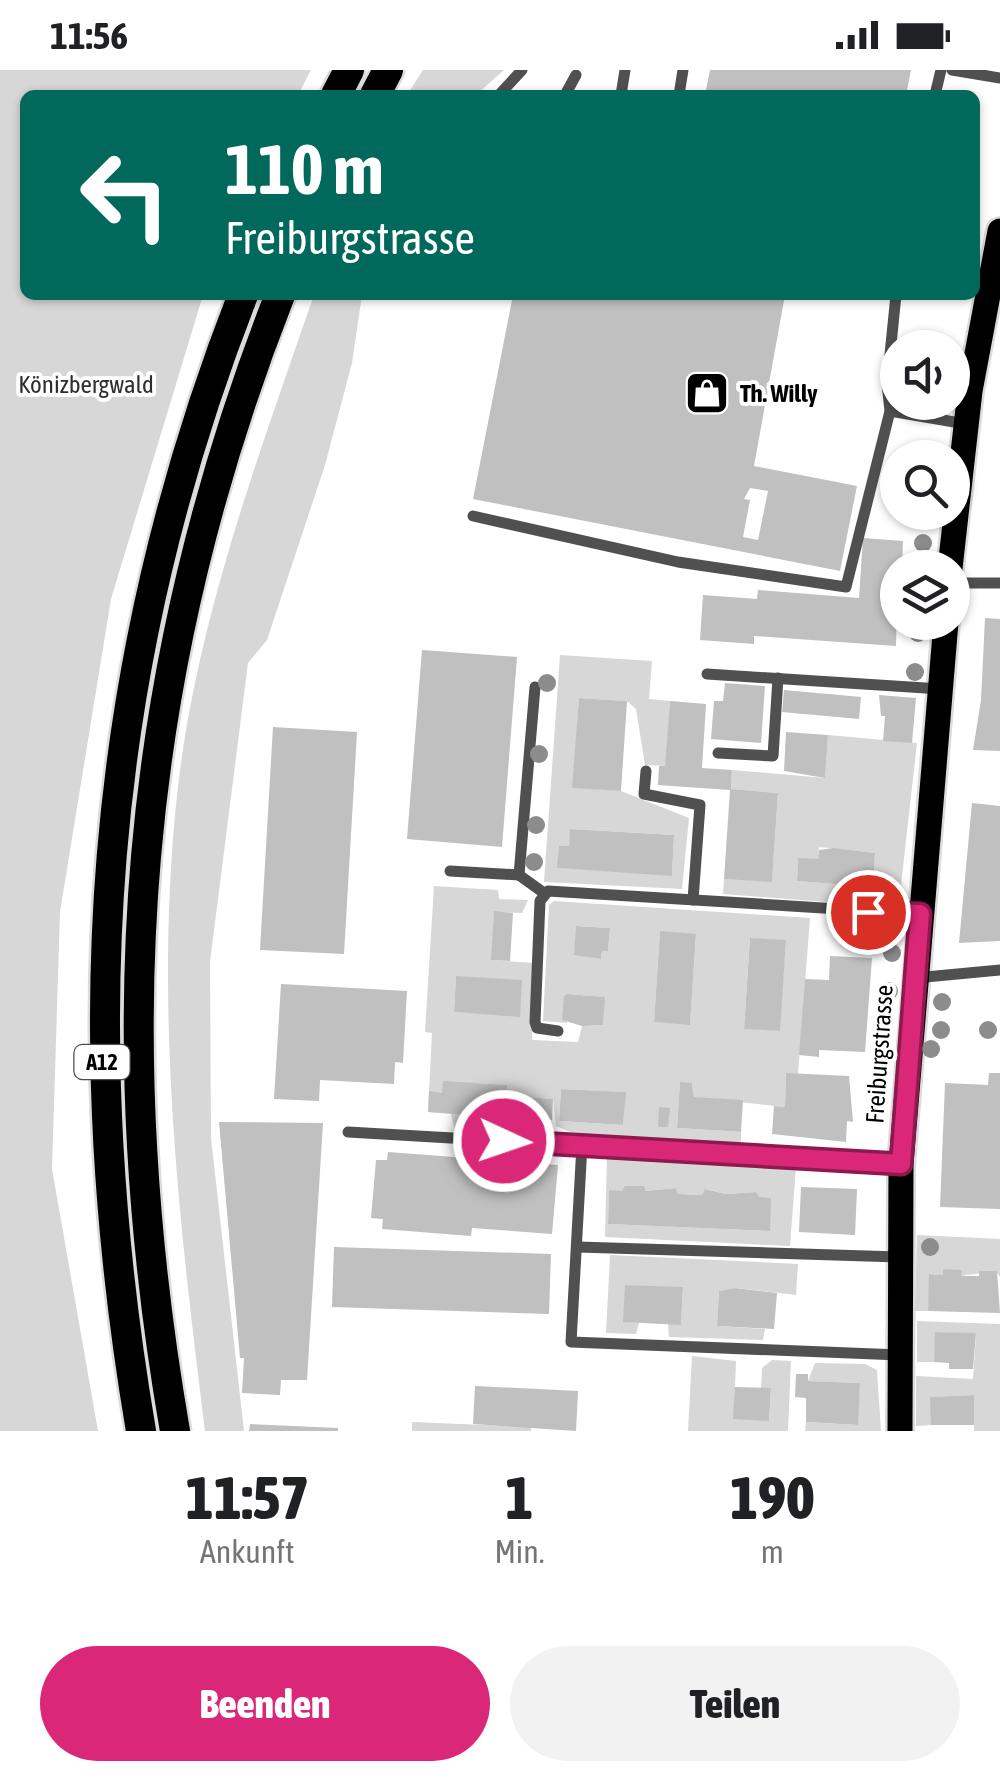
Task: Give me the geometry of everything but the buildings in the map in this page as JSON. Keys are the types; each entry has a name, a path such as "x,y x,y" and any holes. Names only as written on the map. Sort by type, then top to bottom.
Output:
{"highway":[{"name":"A12","path":"141,1431 112,1235 103,1104 103,974 111,844 131,693 152,586 186,460 242,300"},
{"name":"A12","path":"176,1431 154,1299 138,1108 137,978 144,852 165,698 193,565 237,412 278,300"}],"main road":[{"path":"952,550 966,424 1000,231"},
{"name":"Freiburgstrasse","path":"900,1431 901,1164 945,640"}],"lane":[{"path":"503,90 522,70"},
{"path":"952,70 1000,78"},
{"path":"567,90 576,75"},
{"path":"892,330 895,300"},
{"path":"473,516 678,562 846,587 888,420"},
{"path":"943,420 966,424"},
{"path":"970,583 1000,583"},
{"path":"707,674 941,689"},
{"path":"718,752 773,756 778,678"},
{"path":"519,875 534,686"},
{"path":"646,771 644,794 700,805 693,900"},
{"path":"450,871 519,875 544,893 920,914"},
{"path":"544,893 540,901 535,1022 537,1028 558,1031"},
{"path":"914,978 1000,970"},
{"path":"348,1132 901,1164"},
{"path":"582,1146 572,1342 900,1356"},
{"path":"578,1247 899,1257"}],"green space":[{"name":"Könizbergwald","path":"0,70 311,70 301,90 20,90 20,300 201,300 111,599 60,912 52,1169 98,1431 0,1431"},
{"path":"423,70 504,70 482,90 410,90"},
{"path":"312,300 361,300 352,363 325,465 267,640 248,663 210,962 211,1138 244,1431 205,1431 173,1118 168,962 170,883 184,740 197,675 250,483"},
{"path":"560,655 652,661 649,699 670,701 666,766 645,765 636,709 627,701 579,698 573,787 621,791 689,818 682,889 544,882","holes":["571,829 674,835 672,875 558,868 559,846 569,846"]},
{"path":"828,735 917,743 899,903 891,907 723,894 724,879 772,881 778,793 731,789 732,770 825,778","holes":["819,847 875,853 873,887 797,881 798,859 818,859"]},
{"path":"434,886 498,890 499,899 528,900 522,913 494,912 492,960 534,963 532,1040 578,1042 582,1026 603,1025 604,997 569,994 567,1023 543,1021 549,905 554,901 810,918 798,1074 786,1074 785,1107 694,1097 692,1083 680,1083 677,1128 741,1132 741,1144 575,1134 556,1126 553,1099 516,1096 514,1117 503,1135 455,1131 451,1114 428,1112 432,1033 425,1032","holes":["577,926 610,928 608,951 602,951 601,959 574,954","660,932 696,935 690,1024 654,1022","750,938 786,941 779,1031 744,1028","456,977 519,1016 454,1012","476,1083 507,1085 506,1117 474,1115","561,1089 625,1092 623,1125 559,1121"]},
{"path":"607,1153 796,1166 790,1246 605,1237","holes":["643,1186 646,1191 676,1188 678,1194 702,1195 706,1189 726,1194 756,1192 769,1231 608,1224 609,1191"]},
{"path":"917,1235 1000,1239 1000,1277 996,1271 961,1276 944,1269 943,1275 930,1274 928,1311 915,1311"},
{"path":"610,1255 798,1264 796,1295 736,1288 719,1291 717,1326 765,1329 763,1340 669,1337 668,1324 681,1324 683,1288 626,1285 639,1323 636,1334 606,1333"},
{"path":"917,1321 1000,1324 1000,1431 974,1431 973,1395 931,1397 931,1425 916,1426 916,1376 973,1379 976,1334 936,1332 934,1362 917,1362"},
{"path":"692,1356 736,1361 735,1387 769,1421 771,1389 761,1388 762,1368 772,1360 791,1361 788,1431 688,1431"},
{"path":"815,1363 865,1364 877,1370 881,1431 805,1431 806,1422 857,1425 860,1383 808,1381"},
{"path":"412,1422 531,1427 531,1431 412,1431"}],"place":[{"name":"Th. Willy","path":"707,393"}],"route":[{"path":"504,1141 901,1164 920,914 868,912"}]}
